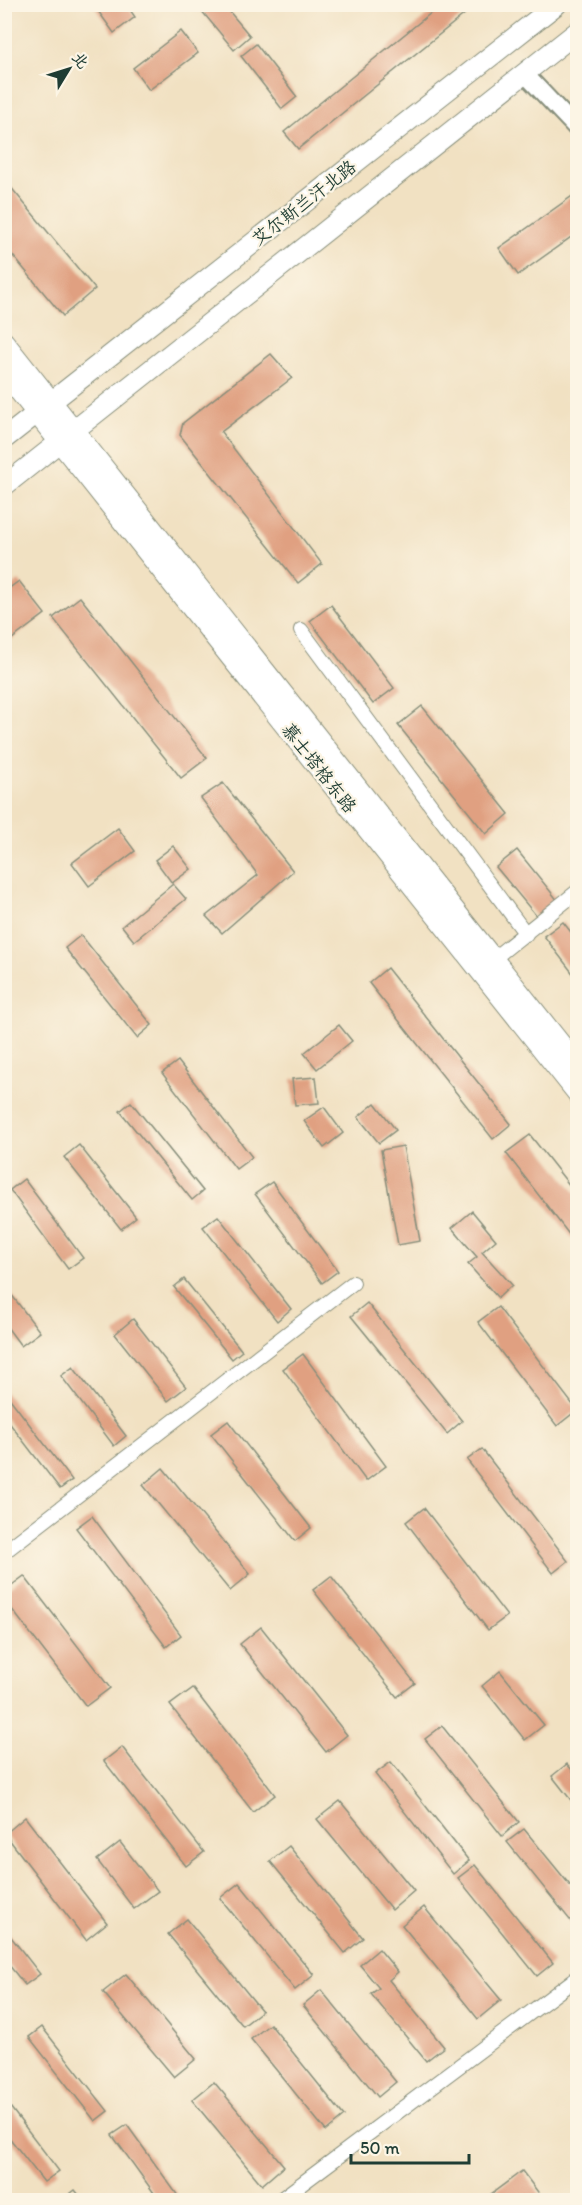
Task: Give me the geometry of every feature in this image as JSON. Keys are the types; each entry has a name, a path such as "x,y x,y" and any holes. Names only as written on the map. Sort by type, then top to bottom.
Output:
{"main road":[{"name":"艾尔斯兰汗北路","path":"4,439 557,4"},
{"name":"艾尔斯兰汗北路","path":"4,486 578,31"},
{"path":"4,342 44,408"},
{"path":"4,372 44,408 68,436"},
{"name":"慕士塔格东路","path":"68,436 578,1066"},
{"name":"慕士塔格东路","path":"68,436 578,1094"}],"street":[{"path":"524,73 578,130"},
{"path":"301,630 526,934"},
{"path":"493,959 578,891"},
{"path":"4,1552 353,1283"},
{"path":"280,2200 578,1977"}],"building":[{"path":"93,4 126,4 135,17 114,33"},
{"path":"196,4 223,4 250,36 234,50"},
{"path":"442,4 477,4 298,149 284,132"},
{"path":"181,31 198,53 149,90 133,68"},
{"path":"256,44 297,97 282,109 241,56"},
{"path":"4,179 95,289 63,316 4,245"},
{"path":"578,192 578,232 518,275 499,248"},
{"path":"271,354 292,378 221,432 322,564 298,583 180,435 183,423"},
{"path":"19,581 45,614 4,645 4,592"},
{"path":"80,597 207,758 181,778 53,618"},
{"path":"331,605 394,688 373,704 310,621"},
{"path":"422,706 509,814 486,834 398,725"},
{"path":"223,783 293,871 222,933 206,916 258,875 201,798"},
{"path":"118,828 135,851 89,886 72,863"},
{"path":"173,846 191,869 172,883 155,860"},
{"path":"517,850 559,902 538,918 496,867"},
{"path":"173,884 186,899 134,941 122,926"},
{"path":"563,922 578,941 578,980 544,936"},
{"path":"81,935 152,1025 137,1038 65,948"},
{"path":"387,968 511,1124 493,1139 369,983"},
{"path":"339,1025 352,1041 317,1069 304,1053"},
{"path":"178,1061 252,1157 236,1169 162,1073"},
{"path":"316,1077 319,1103 295,1105 292,1079"},
{"path":"131,1102 203,1191 192,1200 120,1111"},
{"path":"375,1103 396,1130 379,1143 358,1117"},
{"path":"324,1107 343,1133 324,1148 304,1121"},
{"path":"530,1135 578,1196 578,1246 506,1153"},
{"path":"79,1145 136,1217 121,1229 64,1157"},
{"path":"403,1146 420,1241 398,1245 381,1150"},
{"path":"24,1179 83,1258 68,1269 10,1190"},
{"path":"272,1182 338,1271 322,1283 255,1194"},
{"path":"472,1211 496,1240 482,1252 512,1285 498,1298 468,1264 477,1257 452,1228"},
{"path":"218,1216 291,1309 277,1321 203,1227"},
{"path":"184,1279 242,1351 232,1359 174,1287"},
{"path":"4,1285 40,1332 21,1346 4,1323"},
{"path":"367,1303 462,1421 447,1434 351,1316"},
{"path":"498,1307 577,1410 557,1426 478,1322"},
{"path":"133,1319 186,1387 168,1401 115,1334"},
{"path":"303,1354 386,1466 366,1481 283,1369"},
{"path":"73,1367 126,1436 114,1446 61,1376"},
{"path":"4,1391 72,1480 60,1489 4,1416"},
{"path":"228,1421 311,1528 295,1541 211,1434"},
{"path":"482,1449 568,1561 553,1573 467,1460"},
{"path":"163,1468 250,1574 230,1591 143,1485"},
{"path":"424,1508 507,1616 488,1630 406,1522"},
{"path":"92,1516 181,1635 166,1647 76,1528"},
{"path":"24,1576 110,1688 86,1706 4,1599 4,1591"},
{"path":"331,1576 415,1683 397,1697 313,1590"},
{"path":"261,1627 347,1735 326,1752 240,1644"},
{"path":"500,1671 544,1725 525,1740 482,1686"},
{"path":"193,1688 275,1795 253,1812 170,1705"},
{"path":"442,1726 519,1822 502,1836 425,1739"},
{"path":"122,1747 204,1852 186,1866 104,1761"},
{"path":"391,1762 469,1861 453,1874 375,1774"},
{"path":"567,1764 578,1777 578,1809 552,1776"},
{"path":"340,1801 414,1891 392,1910 317,1819"},
{"path":"25,1817 107,1923 86,1940 5,1834"},
{"path":"524,1829 578,1895 578,1930 507,1842"},
{"path":"120,1842 158,1891 134,1909 97,1860"},
{"path":"289,1846 363,1938 345,1953 270,1861"},
{"path":"475,1865 553,1963 537,1976 458,1878"},
{"path":"239,1883 314,1975 295,1990 220,1898"},
{"path":"424,1907 501,2000 478,2019 402,1925"},
{"path":"187,1919 262,2011 243,2026 168,1934"},
{"path":"4,1928 40,1974 25,1985 4,1959"},
{"path":"379,1949 398,1972 389,1980 444,2047 426,2061 371,1994 379,1988 360,1965"},
{"path":"126,1974 196,2059 174,2077 103,1992"},
{"path":"321,1990 396,2082 378,2097 303,2005"},
{"path":"270,2024 344,2116 326,2131 251,2039"},
{"path":"42,2027 108,2111 95,2121 29,2037"},
{"path":"214,2082 284,2166 262,2185 192,2100"},
{"path":"4,2099 59,2171 44,2182 4,2131"},
{"path":"127,2125 181,2200 159,2200 112,2135"},
{"path":"522,2171 544,2200 483,2200"},
{"path":"75,2190 83,2200 62,2200"}]}
